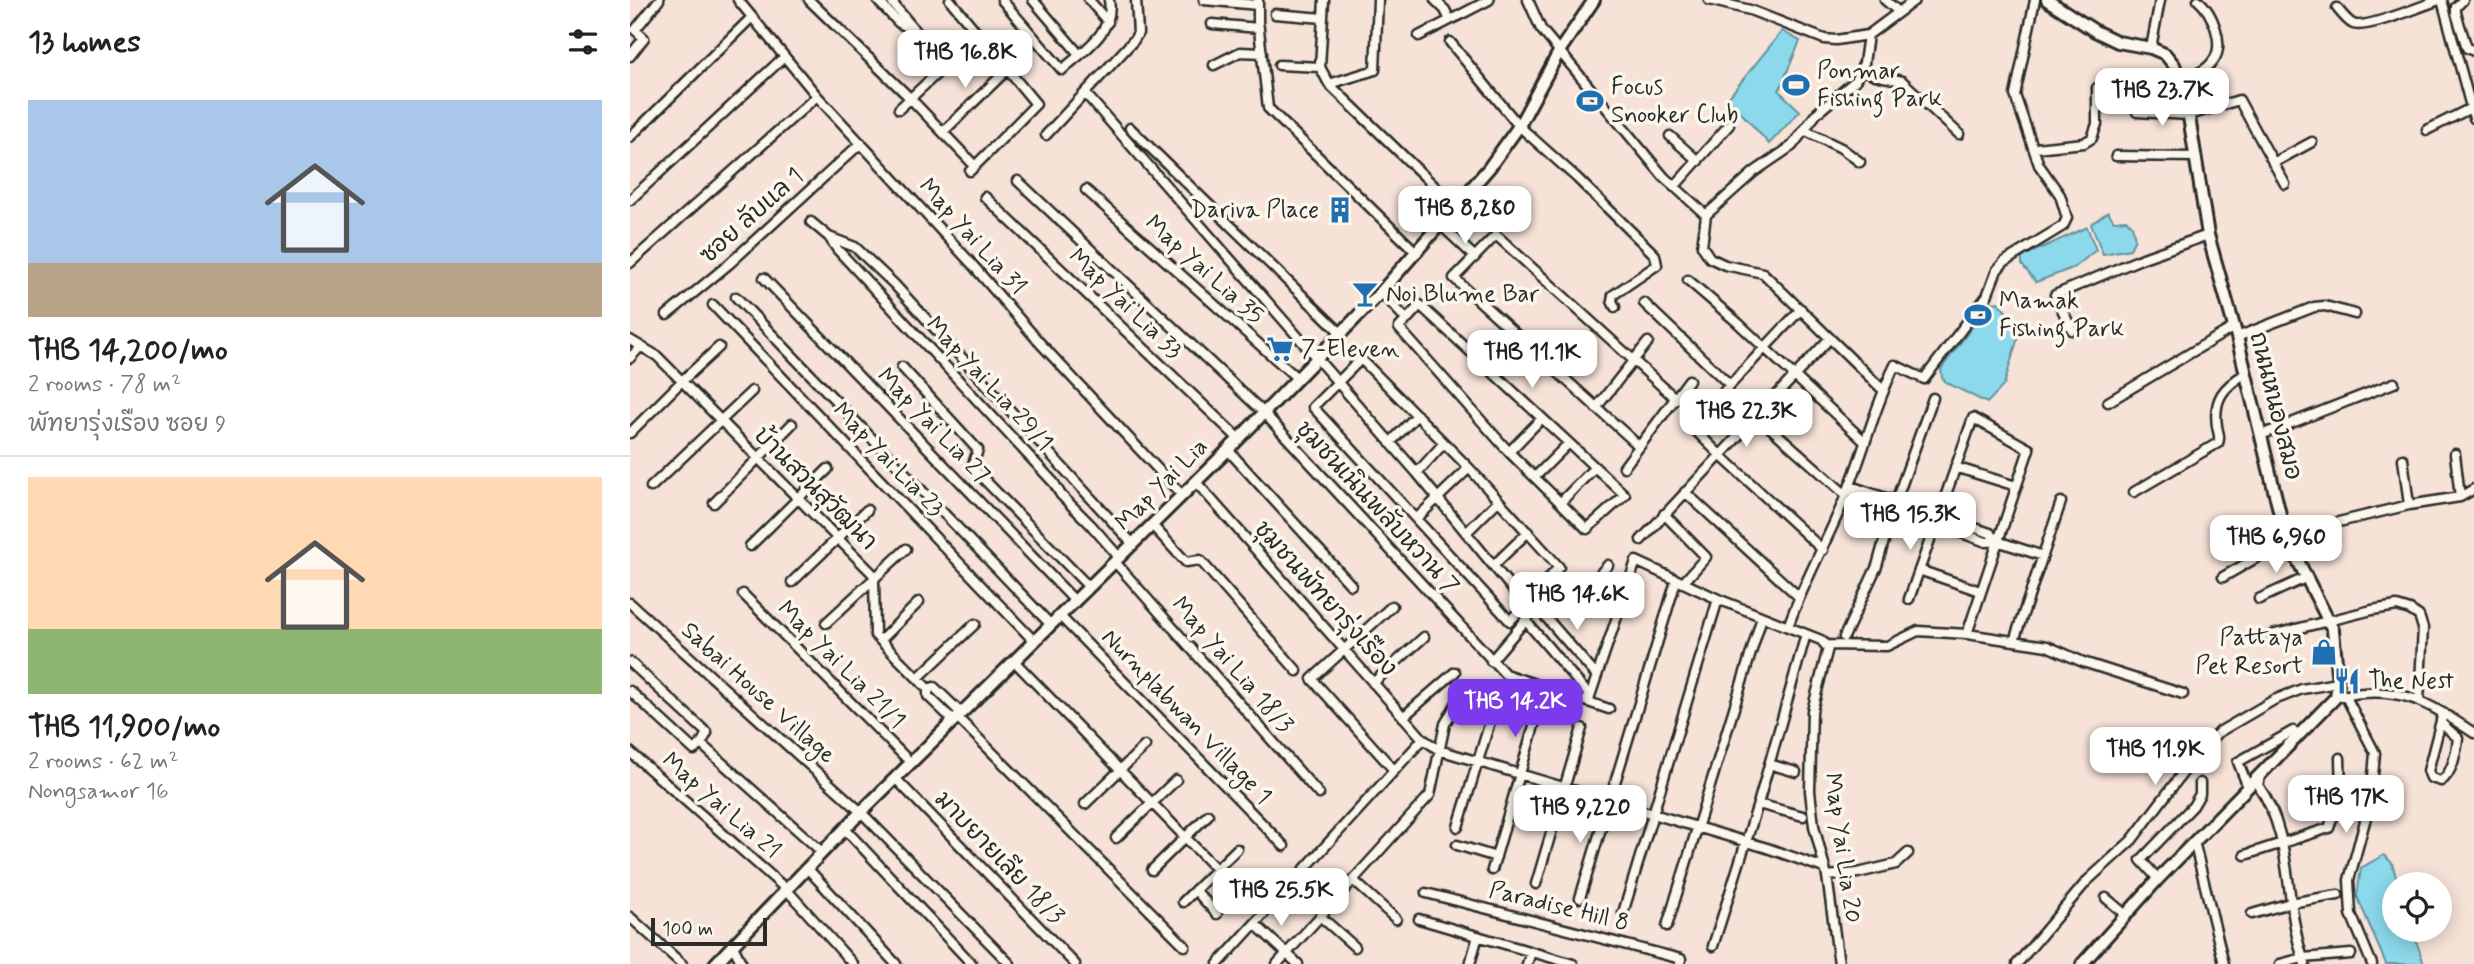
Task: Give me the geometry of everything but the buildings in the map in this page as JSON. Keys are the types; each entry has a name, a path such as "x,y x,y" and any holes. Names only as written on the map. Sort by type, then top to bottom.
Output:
{"street":[{"path":"630,56 645,38 635,30 659,0"},
{"name":"Map Yai Lia 31","path":"738,0 817,96 970,262 1058,363 1182,495"},
{"path":"809,0 943,132 972,169 1035,104 950,0"},
{"path":"877,0 899,23 916,31"},
{"path":"890,0 946,65"},
{"path":"1002,0 1062,70 1101,34 1111,10 1109,0"},
{"path":"1033,0 1079,54"},
{"path":"1089,0 1108,22"},
{"path":"1046,135 1134,40 1138,33 1136,0"},
{"path":"1204,0 1258,2 1268,108 1417,253"},
{"path":"1324,0 1320,67 1329,84 1456,207"},
{"path":"1329,84 1375,70 1378,0"},
{"path":"1434,0 1446,10 1450,20"},
{"path":"1419,36 1489,0"},
{"path":"1528,0 1541,29 1674,187 1706,215"},
{"name":"Map Yai Lia","path":"719,963 861,812 1240,439 1417,253 1489,168 1519,126 1560,50 1594,0"},
{"path":"1709,0 1750,10 1824,39 1868,35 1915,0"},
{"path":"1885,0 1899,12"},
{"path":"1788,627 1798,596 1823,550 1848,492 1864,441 1895,365 1924,379 1987,296 1997,270 2004,262 2063,226 2067,218 2060,195 2039,165 2015,95 2035,0"},
{"name":"ถนนหนองสมอ","path":"2047,0 2095,31 2118,41 2165,54 2174,65 2185,93 2208,235 2236,332 2286,538 2333,631 2340,696"},
{"path":"2151,48 2160,0"},
{"path":"2180,80 2197,75 2216,56 2218,33 2211,16 2198,0"},
{"path":"2337,8 2350,22 2359,25 2441,0 2450,23 2474,118"},
{"path":"2463,0 2456,7 2456,13 2467,48 2474,51"},
{"path":"1275,14 1323,18"},
{"path":"630,137 752,18"},
{"path":"1212,24 1259,28"},
{"path":"899,109 979,34"},
{"path":"1868,35 1864,63 1855,81 1817,113 1792,146 1754,172 1706,215 1703,246 1710,258 1725,265 1763,273 1883,390"},
{"path":"1450,42 1519,126 1577,178 1655,255 1657,265 1613,295 1615,307"},
{"path":"1214,65 1240,52 1262,53"},
{"path":"630,200 784,57"},
{"path":"1279,65 1320,67"},
{"path":"943,132 1008,69"},
{"path":"1861,69 1902,81 1959,134"},
{"path":"2035,148 2084,143 2092,138 2097,124 2097,88"},
{"path":"1085,93 1417,473 1524,603"},
{"path":"630,263 817,96"},
{"path":"2137,112 2189,115 2239,100 2285,184"},
{"path":"2427,130 2471,108"},
{"path":"1674,187 1728,125"},
{"path":"1130,128 1342,334"},
{"path":"1804,130 1842,148 1860,162"},
{"path":"1670,135 1698,161"},
{"path":"2273,163 2312,142"},
{"name":"ซอย ลับแล 1","path":"667,315 729,264 860,143"},
{"path":"2116,156 2196,157"},
{"name":"ชุมชนเนินพลับหวาน 7","path":"1018,181 1264,413 1505,674 1588,698 1609,709"},
{"name":"Map Yai Lia 35","path":"1086,190 1297,378"},
{"name":"Map Yai Lia 33","path":"985,197 1240,439"},
{"path":"811,222 830,237 855,247 894,284 1133,544"},
{"path":"1441,225 1475,257"},
{"path":"1639,446 1454,278 1496,235 1676,398"},
{"path":"2072,330 2055,295 2143,258 2208,235"},
{"name":"Map Yai Lia 29/1","path":"830,237 837,249 1054,483 1061,495 1091,525 1117,560"},
{"name":"Map Yai Lia 27","path":"764,278 1075,601"},
{"path":"1688,280 1864,441"},
{"path":"1381,292 1406,319"},
{"path":"736,297 1051,625"},
{"path":"1644,303 1730,385"},
{"name":"Map Yai Lia 23","path":"713,305 1034,641"},
{"path":"1420,305 1541,419 1625,495 1587,529 1509,452 1399,328 1420,305"},
{"path":"2108,402 2236,332 2314,307 2325,306 2355,314"},
{"path":"1801,309 1702,416 1695,429 1823,550"},
{"path":"1641,540 1830,338"},
{"name":"บ้านสวนสุวัฒนา","path":"630,340 657,356 682,380 874,577 875,635 881,640"},
{"path":"1596,408 1648,342"},
{"path":"630,358 640,347"},
{"path":"630,433 719,347"},
{"path":"1361,359 1469,468 1559,567 1510,621 1313,407 1338,383 1361,359"},
{"path":"902,367 978,450 972,467 1089,587"},
{"path":"2134,492 2216,444 2220,437 2216,416 2222,390 2246,373"},
{"path":"1625,467 1689,380"},
{"path":"2261,435 2394,383"},
{"path":"651,487 752,391"},
{"path":"1844,637 1877,566 1895,505 1933,398"},
{"path":"1390,443 1417,415"},
{"path":"1757,416 1848,492"},
{"path":"1909,598 1973,418 2029,449 1967,634"},
{"path":"1509,452 1541,419"},
{"path":"714,503 792,424"},
{"path":"1417,473 1444,443"},
{"path":"1535,477 1569,443"},
{"path":"1228,450 1351,585"},
{"path":"2455,454 2460,497"},
{"path":"2403,459 2409,505"},
{"path":"1561,502 1595,467"},
{"path":"1955,467 2016,486"},
{"path":"1416,519 1469,468"},
{"path":"750,546 828,469"},
{"name":"ชุมชนพัทยารุ่งเรือง","path":"1196,482 1403,717 1439,750 1746,842 1825,872"},
{"path":"1848,492 1856,488 1936,520 1990,533 1997,541 2043,556"},
{"path":"2223,577 2286,538 2409,505 2460,497 2474,489"},
{"path":"1685,492 1798,596"},
{"path":"1466,533 1498,501"},
{"path":"2016,635 2061,502"},
{"path":"792,582 866,510"},
{"path":"1580,898 1608,800 1679,582 1706,557 1664,514"},
{"path":"1152,525 1186,562 1200,560 1297,671"},
{"path":"1494,565 1528,532"},
{"path":"826,623 906,549"},
{"name":"Map Yai Lia 18/3","path":"1117,560 1319,794"},
{"path":"1588,698 1636,561 1826,645 1887,646 1918,631 1967,634 2047,646 2083,662 2183,694"},
{"path":"1491,661 1553,588 1574,603 1608,565"},
{"path":"1919,570 1980,591"},
{"path":"2259,598 2305,578"},
{"name":"Map Yai Lia 21/1","path":"743,594 911,763"},
{"path":"1623,913 1718,599"},
{"path":"919,602 881,640 928,689 934,687 957,717 1185,946"},
{"name":"Sabai House Village","path":"630,603 861,812 1010,964"},
{"path":"1392,606 1312,678 1394,770"},
{"path":"2272,635 2397,606 2410,610 2419,616 2423,628 2419,702"},
{"path":"1536,607 1595,675"},
{"name":"Nurnplabwan Village 1","path":"1060,615 1284,845"},
{"path":"1667,926 1762,617"},
{"path":"1525,620 1588,698"},
{"path":"918,678 975,624"},
{"path":"1713,946 1758,804 1806,634"},
{"path":"1373,682 1424,637"},
{"name":"Map Yai Lia 20","path":"1826,645 1828,648 1812,711 1810,752 1814,826 1825,872 1839,964"},
{"path":"1014,661 1217,870"},
{"path":"630,662 707,733 701,744 694,750 630,691"},
{"path":"1403,717 1455,672"},
{"path":"2017,964 2087,881 2133,840 2197,754 2219,733 2274,701 2302,689 2338,683"},
{"path":"1277,964 1430,795 1446,724 1465,688"},
{"path":"2082,964 2158,879 2340,696 2367,690 2395,692 2443,713 2474,733"},
{"path":"2340,696 2375,753 2371,799 2348,880 2351,914 2372,964"},
{"path":"1458,827 1496,702"},
{"path":"1492,870 1538,712"},
{"path":"2441,723 2457,736 2458,743 2445,778 2434,780 2428,776 2427,771 2443,713"},
{"path":"1536,884 1582,728"},
{"path":"2248,787 2238,762 2293,731"},
{"path":"1218,964 1423,738"},
{"path":"701,744 822,852"},
{"path":"1085,804 1145,746"},
{"name":"Map Yai Lia 21","path":"630,752 786,889 853,964"},
{"path":"2245,855 2329,828 2341,792 2340,758"},
{"path":"1769,764 1796,772"},
{"path":"2260,775 2258,785 2274,812 2283,843 2290,903 2304,961"},
{"name":"มาบยายเลีย 18/3","path":"895,778 1075,964"},
{"path":"1116,838 1176,780"},
{"path":"2158,879 2141,860 2193,806 2200,794 2200,783"},
{"path":"1758,804 1802,816"},
{"path":"1152,870 1208,815"},
{"path":"845,829 972,964"},
{"path":"2194,842 2224,964"},
{"path":"1457,845 1496,857"},
{"path":"1183,902 1237,849"},
{"path":"1825,872 1858,873 1896,864 1908,853"},
{"path":"807,868 896,964"},
{"path":"1353,880 1396,919"},
{"path":"1195,890 1217,914"},
{"path":"1426,893 1681,959 1680,964"},
{"path":"2252,914 2290,903 2338,895"},
{"path":"2106,898 2126,915"},
{"path":"1320,916 1354,947"},
{"path":"630,917 682,964"},
{"path":"1419,919 1573,964"},
{"path":"1255,924 1298,964"},
{"path":"1470,964 1479,936"},
{"path":"733,946 742,964"},
{"path":"1527,964 1531,952"},
{"path":"2280,964 2351,954"}],"water":[{"path":"1782,31 1800,41 1779,91 1800,111 1769,144 1728,98"},
{"path":"2108,212 2114,221 2126,220 2132,225 2135,239 2130,249 2103,254 2091,224"},
{"path":"2087,227 2096,250 2075,267 2036,282 2022,265 2022,257"},
{"path":"1998,302 2017,325 2018,337 2004,385 1987,403 1947,383 1942,378 1941,369 1990,303"},
{"path":"2384,855 2392,863 2395,872 2382,872 2382,942 2416,942 2424,964 2386,964 2357,896 2361,868"}],"place":[{"name":"Ponmar Fishing Park","path":"1796,85"},
{"name":"Focus Snooker Club","path":"1590,101"},
{"name":"Dariva Place","path":"1340,210"},
{"name":"Noi Blume Bar","path":"1365,294"},
{"name":"Mamak Fishing Park","path":"1978,315"},
{"name":"7-Eleven","path":"1280,349"},
{"name":"Pattaya Pet Resort","path":"2324,652"},
{"name":"The Nest","path":"2347,681"}]}
